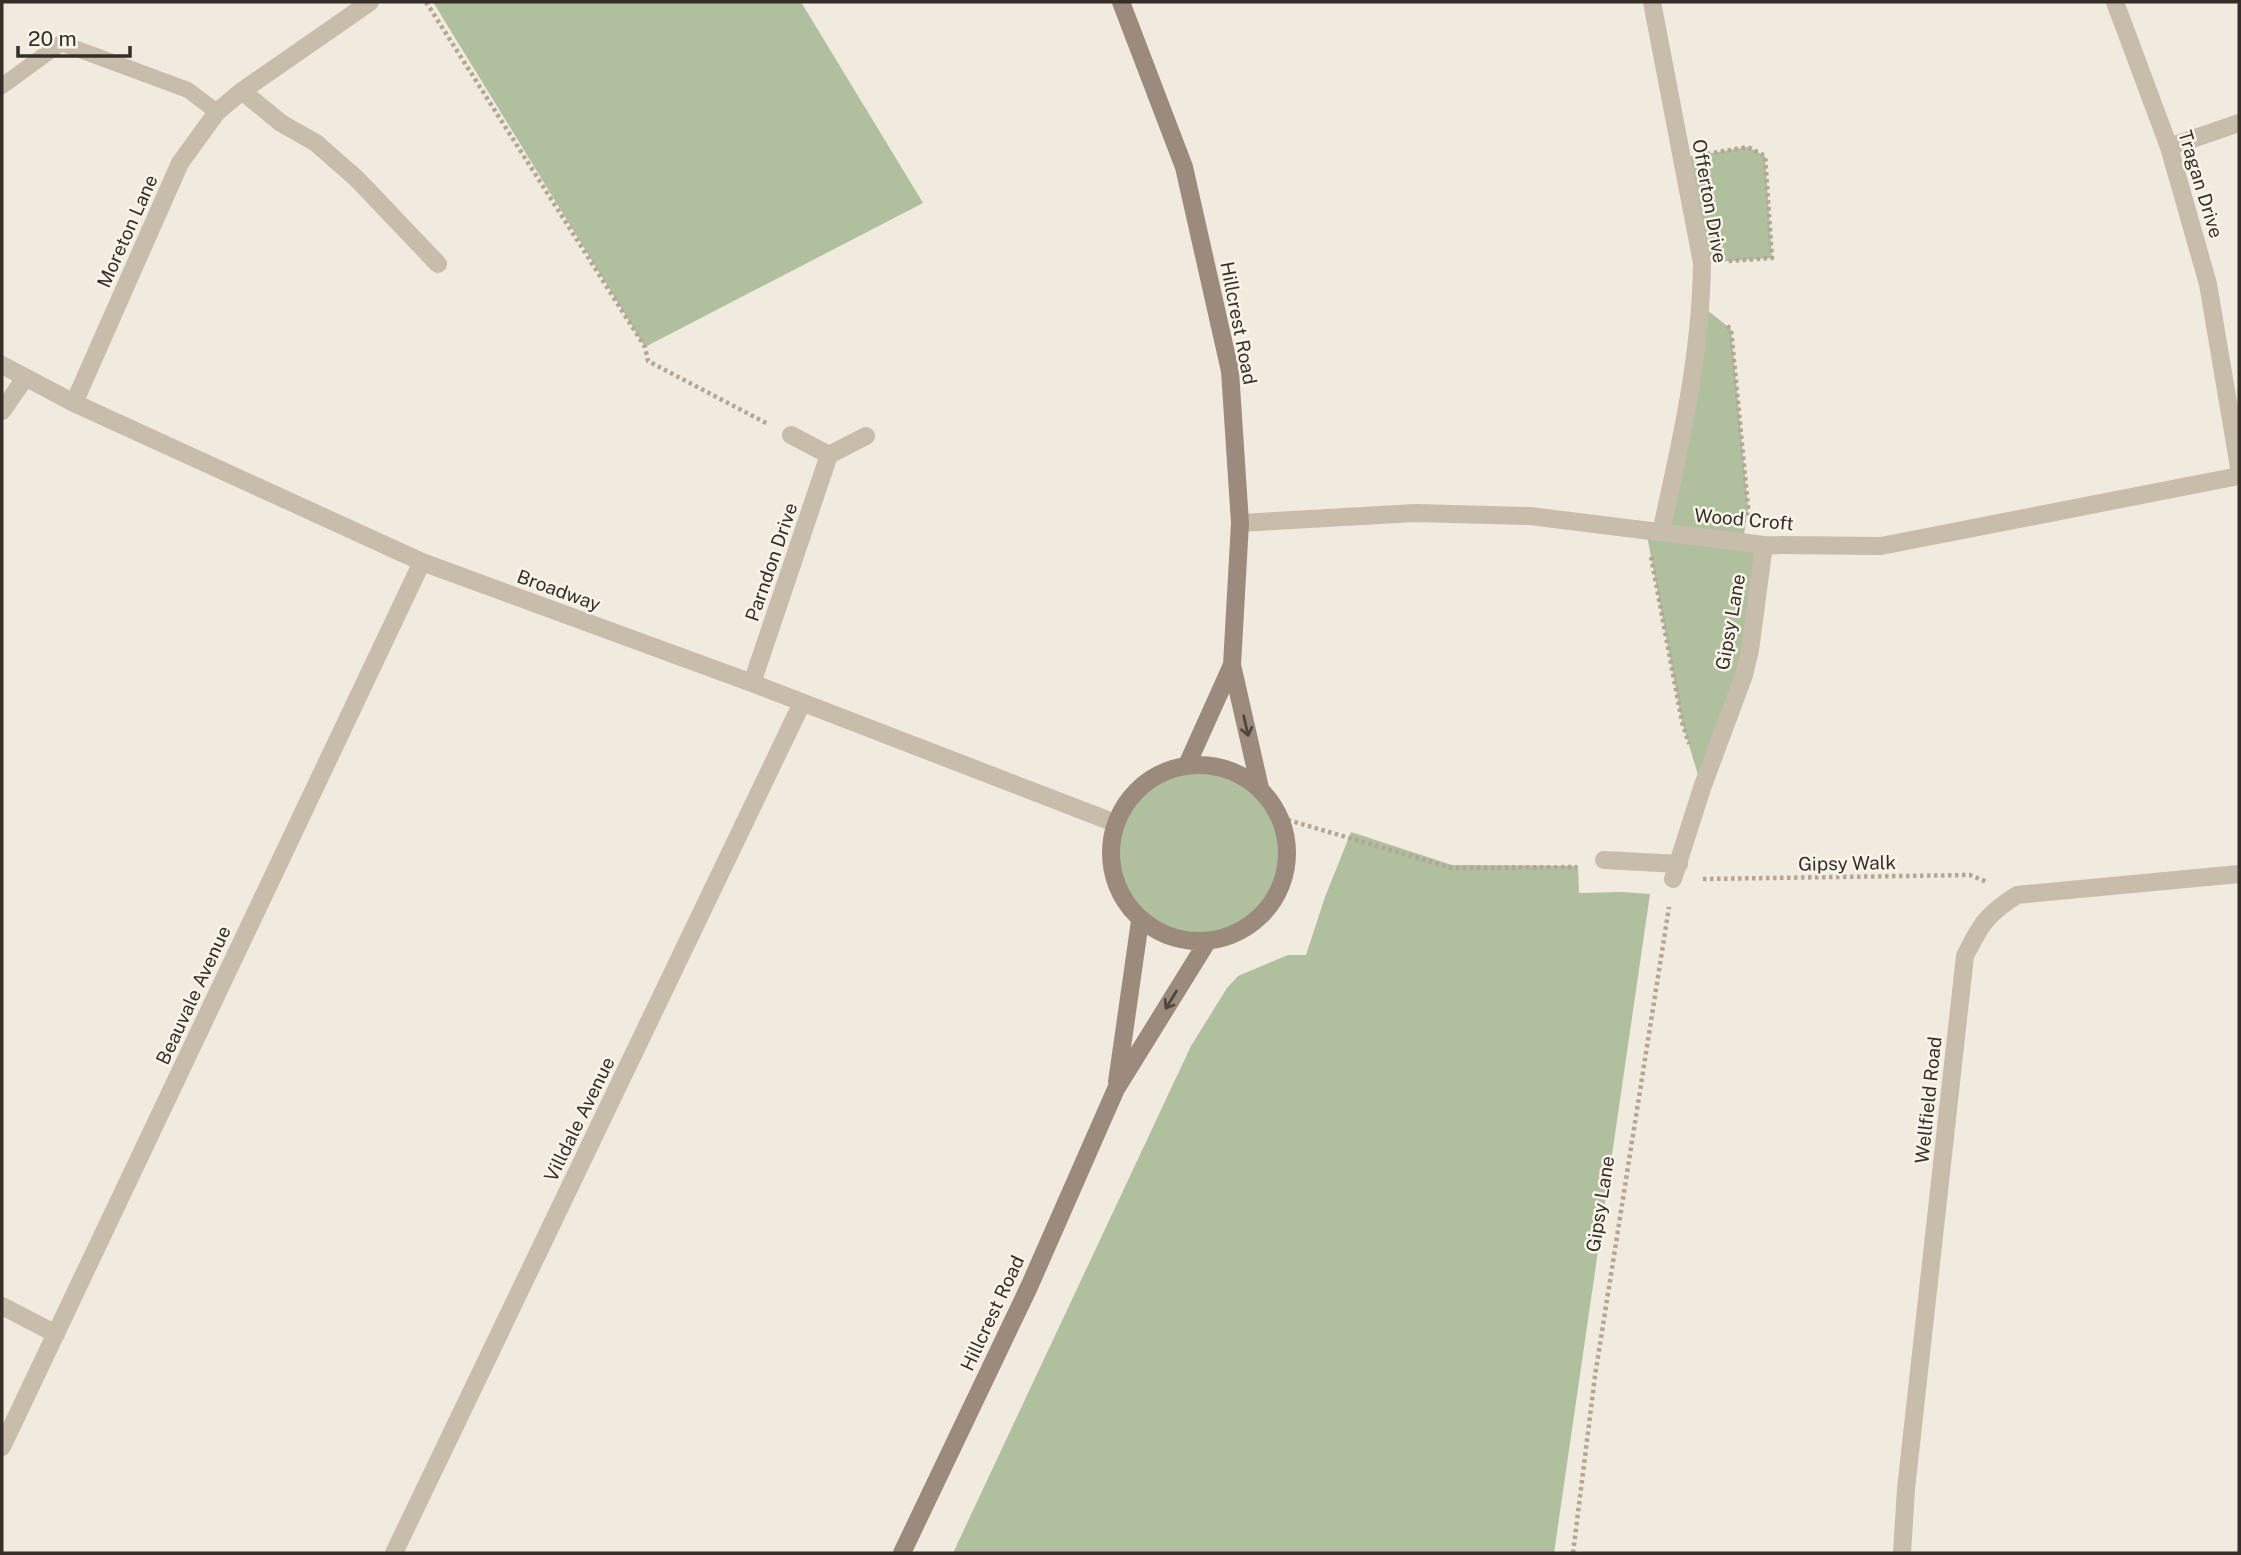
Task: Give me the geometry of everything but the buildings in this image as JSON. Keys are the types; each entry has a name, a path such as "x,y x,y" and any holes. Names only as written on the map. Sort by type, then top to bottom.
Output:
{"main road":[{"name":"Hillcrest Road","path":"1121,2 1184,167 1230,372 1240,523 1232,665 1259,788"},
{"name":"Hillcrest Road","path":"1187,765 1232,665"},
{"name":"Hillcrest Road","path":"1187,765 1213,765 1226,769 1238,773 1259,788 1280,818 1287,845 1285,872 1275,898 1258,920 1235,934 1207,942 1184,941 1161,934 1140,921 1123,900 1112,876 1110,849 1115,822 1126,801 1143,783 1164,771 1187,765"},
{"name":"Hillcrest Road","path":"1116,1089 1140,921"},
{"name":"Hillcrest Road","path":"902,1553 1028,1287 1116,1089 1207,942"}],"street":[{"name":"Moreton Lane","path":"74,403 180,163 217,112 242,91 370,2"},
{"name":"Offerton Drive","path":"1652,2 1702,263 1702,306 1687,415 1654,531"},
{"name":"Tragan Drive","path":"2115,2 2168,147 2208,284 2239,467"},
{"path":"242,91 281,123 316,143 356,179 438,264"},
{"path":"2168,147 2239,123"},
{"name":"Broadway","path":"2,365 74,403 422,562 751,683 1115,822"},
{"path":"2,411 25,378"},
{"path":"791,435 829,455 866,436"},
{"name":"Parndon Drive","path":"751,683 829,455"},
{"name":"Wood Croft","path":"1240,523 1415,513 1530,516 1764,545 1881,546 2239,476"},
{"name":"Gipsy Lane","path":"1676,871 1702,788 1744,675 1750,650 1764,545"},
{"name":"Beauvale Avenue","path":"2,1447 422,562"},
{"name":"Villdale Avenue","path":"394,1553 802,703"},
{"path":"1604,860 1676,871"},
{"path":"2017,895 2239,874"},
{"name":"Wellfield Road","path":"1902,1553 1906,1489 1965,956 1991,912 2017,895"},
{"path":"2,1306 56,1334"}],"lane":[{"path":"2,86 61,43 188,90 217,112"}],"path":[{"path":"426,2 645,347 648,361 791,435"},
{"path":"1681,158 1748,147 1765,156 1772,258 1702,263"},
{"path":"1702,306 1731,329 1748,507 1742,542"},
{"path":"1654,531 1682,722 1702,788"},
{"path":"1280,818 1451,868 1581,867 1604,860"},
{"name":"Gipsy Walk","path":"1676,871 1970,875 2017,895"},
{"name":"Gipsy Lane","path":"1573,1553 1595,1376 1676,871"}],"green space":[{"path":"433,2 801,2 923,203 645,347"},
{"path":"1748,147 1765,156 1772,258 1702,263 1681,158"},
{"path":"1702,306 1731,329 1748,507 1743,542 1764,545 1750,650 1702,788 1682,722 1646,530 1661,532"},
{"path":"1199,765 1233,771 1262,790 1281,819 1287,853 1281,887 1262,916 1233,935 1199,941 1165,935 1136,916 1117,887 1111,853 1117,819 1136,790 1165,771"},
{"path":"1351,832 1452,865 1578,866 1579,893 1650,894 1554,1553 953,1553 1191,1046 1227,988 1238,976 1288,955 1306,955"}]}
